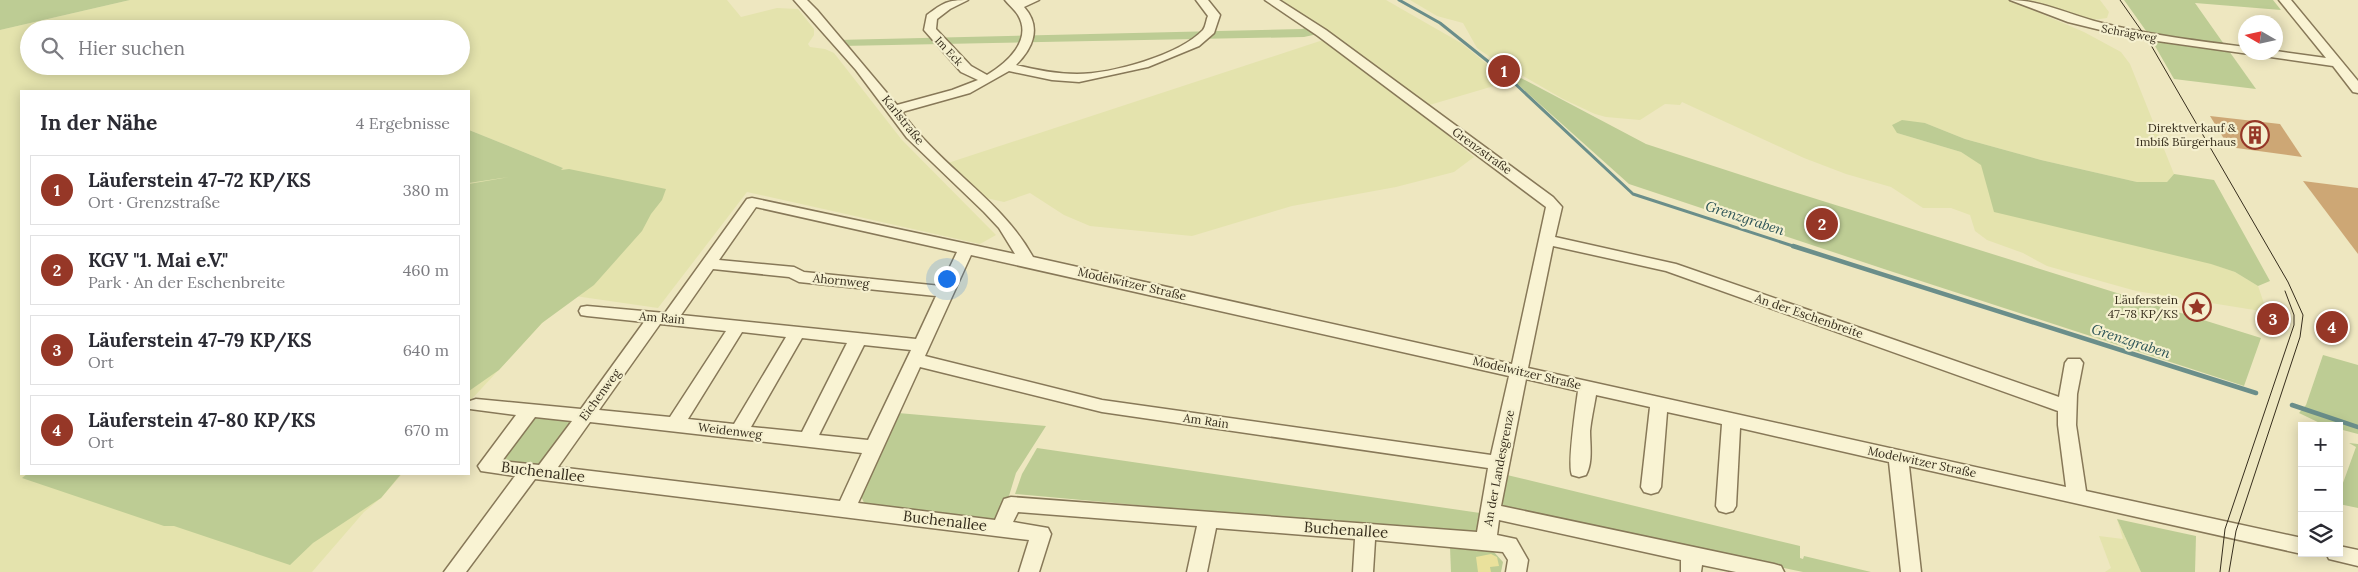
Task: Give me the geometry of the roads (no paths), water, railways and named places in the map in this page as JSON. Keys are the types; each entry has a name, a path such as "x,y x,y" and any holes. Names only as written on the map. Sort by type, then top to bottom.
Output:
{"street":[{"name":"Karlstraße","path":"800,0 840,43 895,110 912,135 989,209 1018,241 1027,261"},
{"name":"Im Eck","path":"962,0 946,6 932,18 930,30 966,69 986,79"},
{"path":"1014,2 1034,0"},
{"path":"1007,67 1046,76 1080,78 1108,74 1189,48 1203,39 1212,30 1214,18 1211,7 1202,0"},
{"name":"Grenzstraße","path":"1271,0 1322,33 1548,200 1554,207 1519,372"},
{"name":"Schrägweg","path":"2016,0 2084,25 2133,35 2238,50"},
{"path":"2285,0 2358,89"},
{"path":"895,110 967,90 1007,67 1023,51 1031,34 1028,19 1014,2"},
{"path":"2283,57 2358,71"},
{"name":"Modelwitzer Straße","path":"752,202 1027,261 2298,545"},
{"name":"Eichenweg","path":"454,572 585,416 708,264 752,202"},
{"name":"An der Eschenbreite","path":"1547,240 1670,267 2067,407"},
{"path":"846,509 966,249"},
{"name":"Ahornweg","path":"708,264 794,272 800,277 946,292"},
{"name":"Am Rain","path":"587,311 858,339 918,352 1102,406 1499,463"},
{"path":"676,424 737,326"},
{"path":"739,432 797,333"},
{"path":"807,440 858,339"},
{"path":"2074,363 2067,407 2069,447 2077,496"},
{"name":"An der Landesgrenze","path":"1516,572 1518,560 1510,545 1486,541 1499,463 1519,372"},
{"path":"1579,470 1584,440 1581,433 1588,387"},
{"path":"1651,488 1659,402"},
{"path":"476,405 585,416"},
{"name":"Buchenallee","path":"530,410 488,466 1001,528 1010,504 1486,541"},
{"name":"Weidenweg","path":"585,416 676,424 875,448"},
{"path":"1726,506 1731,419"},
{"path":"1898,457 1911,572"},
{"path":"1490,511 1692,563 1774,572"},
{"path":"1197,572 1208,519"},
{"path":"1001,528 1041,534 1029,572"},
{"path":"1363,572 1366,531"},
{"path":"2343,555 2358,558"}],"waterway":[{"name":"Grenzgraben","path":"1399,0 1440,23 1510,79 1633,194 1796,247"},
{"name":"Grenzgraben","path":"1793,246 2256,393"},
{"name":"Grenzgraben","path":"2292,405 2358,427"}],"tram line":[{"path":"2120,0 2148,40 2288,282 2303,315 2300,337 2236,531 2229,572"},
{"path":"2220,572 2225,529 2294,325 2294,315 2285,291"}],"place":[{"name":"Läuferstein 47-72 KP/KS","path":"1504,71"},
{"name":"Direktverkauf & Imbiß Bürgerhaus","path":"2255,135"},
{"name":"KGV \"1. Mai e.V.\"","path":"1822,224"},
{"name":"Läuferstein 47-78 KP/KS","path":"2197,307"},
{"name":"Läuferstein 47-79 KP/KS","path":"2273,319"},
{"name":"Läuferstein 47-80 KP/KS","path":"2332,327"}]}
